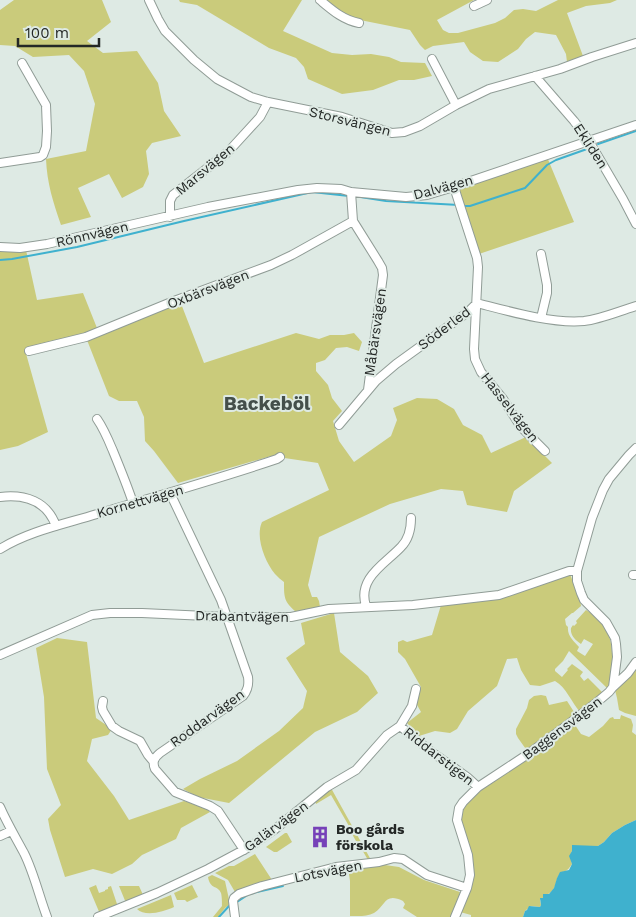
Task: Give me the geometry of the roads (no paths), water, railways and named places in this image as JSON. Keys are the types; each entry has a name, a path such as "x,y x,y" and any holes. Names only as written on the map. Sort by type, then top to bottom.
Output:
{"street":[{"name":"Storsvängen","path":"150,0 165,31 217,79 251,97 342,117 392,133 407,131 489,89 560,69 636,43"},
{"path":"320,0 339,16 359,23"},
{"path":"474,6 486,0"},
{"path":"432,59 456,105"},
{"path":"0,163 40,157 43,155 46,147 46,105 22,63"},
{"name":"Ekliden","path":"535,76 589,141 636,224"},
{"name":"Marsvägen","path":"170,217 170,205 173,195 228,152 260,117 268,102"},
{"name":"Dalvägen","path":"183,214 298,190 317,188 406,197 427,194 454,187 636,125"},
{"name":"Hasselvägen","path":"454,187 478,258 475,359 521,427 545,451"},
{"path":"351,192 353,221"},
{"name":"Rönnvägen","path":"0,247 20,248 47,244 183,214"},
{"name":"Oxbärsvägen","path":"29,351 86,337 174,301 271,265 353,221"},
{"name":"Måbärsvägen","path":"353,221 382,268 383,275 367,391"},
{"path":"541,254 547,285 546,302 541,318"},
{"name":"Söderled","path":"339,425 376,381 396,364 468,312 476,303 541,318 566,321 586,321 636,306"},
{"path":"97,418 104,428 133,503"},
{"name":"Baggensvägen","path":"456,917 470,875 468,855 457,820 457,813 463,802 478,787 562,729 596,703 613,687 617,657 615,638 606,622 584,600 577,571 596,506 603,490 609,479 636,448"},
{"name":"Kornettvägen","path":"0,549 26,536 56,526 170,493 280,457"},
{"name":"Roddarvägen","path":"153,761 160,753 243,696 248,687 248,677 228,617 170,493"},
{"path":"0,497 17,496 35,501 47,510 56,526"},
{"path":"366,606 364,599 365,588 369,579 405,543 410,532 411,518"},
{"name":"Drabantvägen","path":"0,655 100,613 142,612 228,617 291,617 329,608 413,604 499,595 577,571"},
{"path":"613,687 628,674 636,662"},
{"name":"Galärvägen","path":"98,917 171,887 208,869 247,848 274,830 327,787 356,770 387,735 400,726 412,706 416,689"},
{"path":"103,701 103,712 112,726 140,741 153,761 155,770 175,792 218,811 247,848"},
{"name":"Riddarstigen","path":"400,726 478,787"},
{"path":"0,807 24,854 47,917"},
{"path":"0,836 11,831"},
{"name":"Lotsvägen","path":"235,917 234,898 239,894 290,878 336,867 379,862 394,858 402,858 427,875 467,888"}],"water":[{"path":"636,820 636,917 523,917 529,906 540,907 540,898 543,898 543,894 549,894 554,888 560,872 569,870 572,864 569,856 572,851 572,845 598,846 612,833"}],"waterway":[{"path":"598,144 636,131"},
{"path":"463,206 470,206 525,188 547,165 587,149"},
{"path":"0,260 77,247 312,192 349,196"},
{"path":"354,196 386,201 459,205"},
{"path":"237,902 249,894 283,886"},
{"path":"219,917 229,906"}],"place":[{"name":"Boo gårds förskola","path":"320,837"}],"district":[{"name":"Backeböl","path":"267,403"}]}
